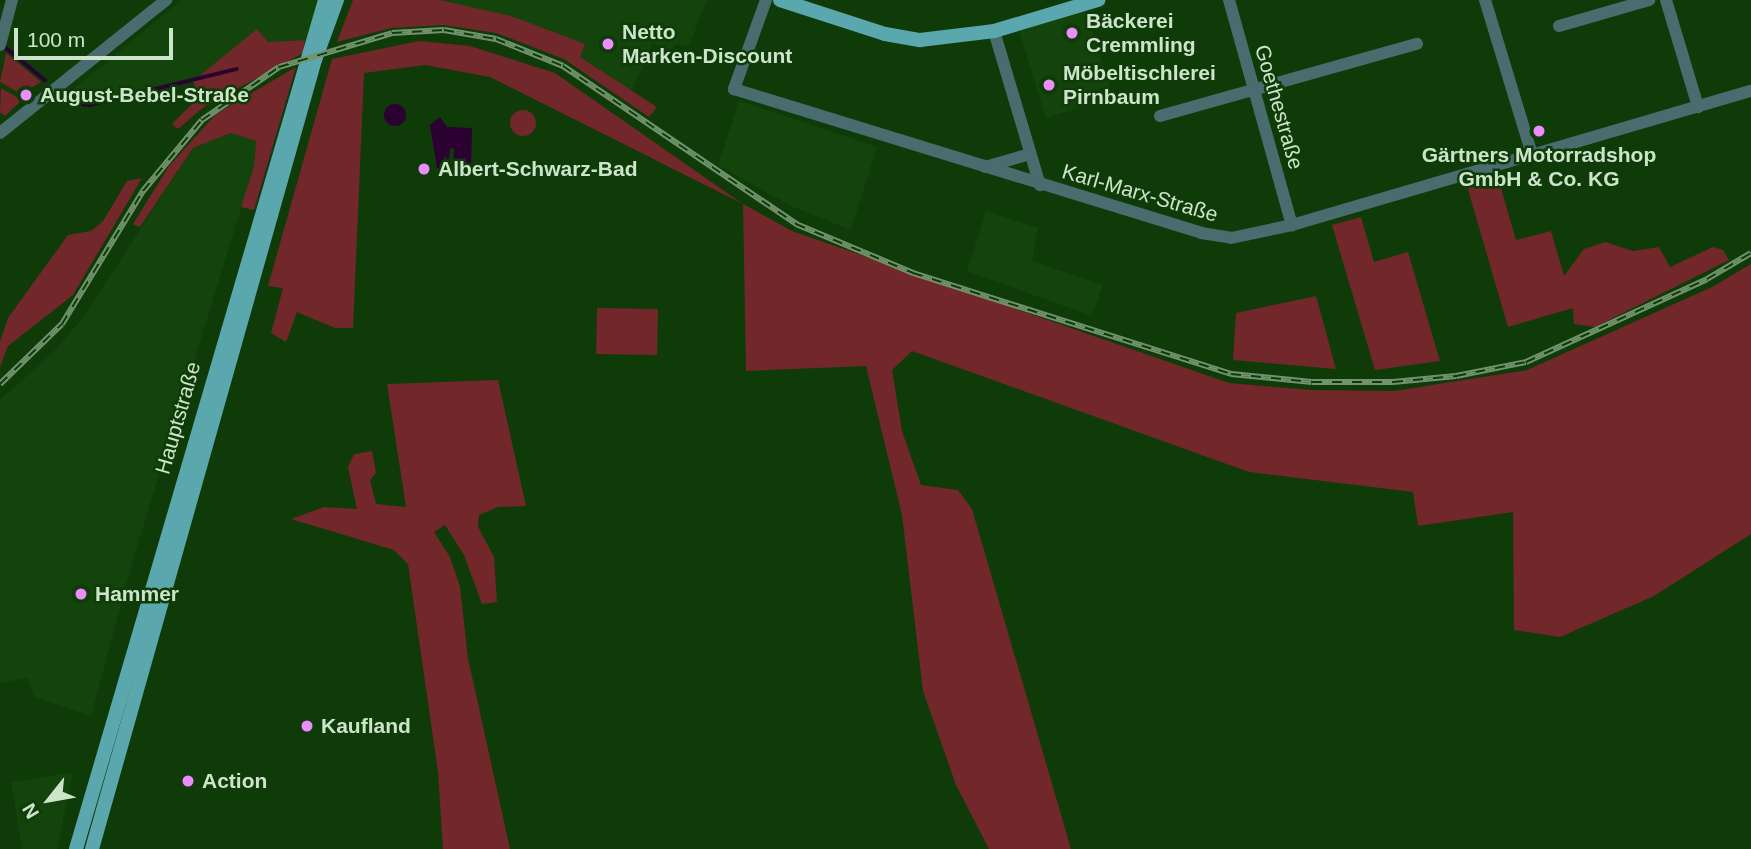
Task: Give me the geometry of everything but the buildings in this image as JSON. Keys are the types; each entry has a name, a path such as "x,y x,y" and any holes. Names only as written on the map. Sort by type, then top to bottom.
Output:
{"main road":[{"name":"Hauptstraße","path":"76,849 325,0"},
{"name":"Hauptstraße","path":"92,849 315,60 337,0"},
{"path":"780,0 885,34 920,40 994,31 1098,0"}],"street":[{"path":"1,40 12,0"},
{"path":"0,133 59,83 166,0"},
{"name":"Karl-Marx-Straße","path":"766,0 734,89 1201,233 1231,238 1292,225 1751,91"},
{"name":"Goethestraße","path":"1229,0 1292,225"},
{"path":"1485,0 1532,155"},
{"path":"1559,26 1649,0"},
{"path":"1667,0 1698,107"},
{"path":"994,31 1040,184"},
{"path":"1160,116 1416,44"},
{"path":"985,167 1030,154"}],"shaded area":[{"path":"182,0 320,0 305,40 268,42 257,29 193,81 90,106 72,103 66,95"},
{"path":"353,0 440,0 511,16 585,44 580,57 657,107 649,117 564,59 496,33 444,25 391,28 337,42"},
{"path":"440,0 707,0 689,46 676,44 670,50 653,43 632,91 580,57 585,44"},
{"path":"1086,10 1110,86 1090,92 1093,103 1046,118 1019,31"},
{"path":"257,29 268,42 305,40 303,53 205,106 178,129 172,124 199,97 193,81"},
{"path":"419,41 470,46 555,73 743,204 490,77 425,65 364,73 353,328 335,328 297,312 286,342 271,333 283,288 268,286 332,59"},
{"path":"6,53 41,82 21,94 0,82"},
{"path":"296,67 254,210 241,207 254,166 256,141 231,133 193,148 140,227 133,224 169,166 216,114"},
{"path":"1,88 22,100 5,116 0,112"},
{"path":"739,101 877,147 851,230 793,207 718,165"},
{"path":"395,104 403,107 406,115 403,123 395,126 387,123 384,115 387,107"},
{"path":"523,110 532,114 536,123 532,132 523,136 514,132 510,123 514,114"},
{"path":"440,117 447,127 472,128 471,169 453,168 454,148 450,149 448,168 437,168 430,125"},
{"path":"231,133 256,141 254,166 133,560 91,716 34,697 27,678 0,683 0,400 53,352 82,319 193,148"},
{"path":"142,178 73,295 8,346 0,367 0,341 8,318 68,235 91,231 103,221 127,181"},
{"path":"1498,178 1516,240 1551,231 1564,276 1584,249 1605,242 1633,251 1659,247 1670,267 1713,247 1723,250 1729,260 1595,327 1574,324 1573,308 1508,327 1467,186"},
{"path":"743,204 792,231 1229,383 1311,390 1394,391 1527,370 1712,287 1751,264 1751,534 1654,596 1560,637 1514,630 1513,512 1418,526 1413,492 1249,472 912,351 892,370 902,431 921,485 958,490 972,509 1071,849 989,849 956,785 923,691 902,515 866,366 746,371"},
{"path":"986,211 1038,228 1032,261 1103,285 1092,316 967,271"},
{"path":"1361,217 1374,262 1408,252 1440,361 1375,370 1332,225"},
{"path":"1316,296 1336,369 1233,360 1236,313"},
{"path":"597,308 658,309 657,355 596,354"},
{"path":"498,380 526,506 498,507 479,515 478,527 494,557 497,602 482,604 464,555 445,525 434,532 450,557 460,587 468,658 510,849 443,849 438,772 408,564 394,550 291,519 324,507 357,509 348,467 354,454 372,451 376,473 370,480 376,504 406,507 387,384"},
{"path":"73,772 57,849 22,849 11,782"}],"waterway":[{"path":"3,45 45,80"},
{"path":"72,103 90,105 237,69"}],"railway":[{"path":"0,384 62,324 143,191 202,120 279,67 392,33 444,30 496,39 563,66 796,224 913,273 1231,374 1312,382 1393,382 1456,376 1526,362 1707,279 1751,253"}],"place":[{"name":"Bäckerei Cremmling","path":"1072,33"},
{"name":"Netto Marken-Discount","path":"608,44"},
{"name":"Möbeltischlerei Pirnbaum","path":"1049,85"},
{"name":"August-Bebel-Straße","path":"26,95"},
{"name":"Gärtners Motorradshop GmbH & Co. KG","path":"1539,131"},
{"name":"Albert-Schwarz-Bad","path":"424,169"},
{"name":"Hammer","path":"81,594"},
{"name":"Kaufland","path":"307,726"},
{"name":"Action","path":"188,781"}]}
